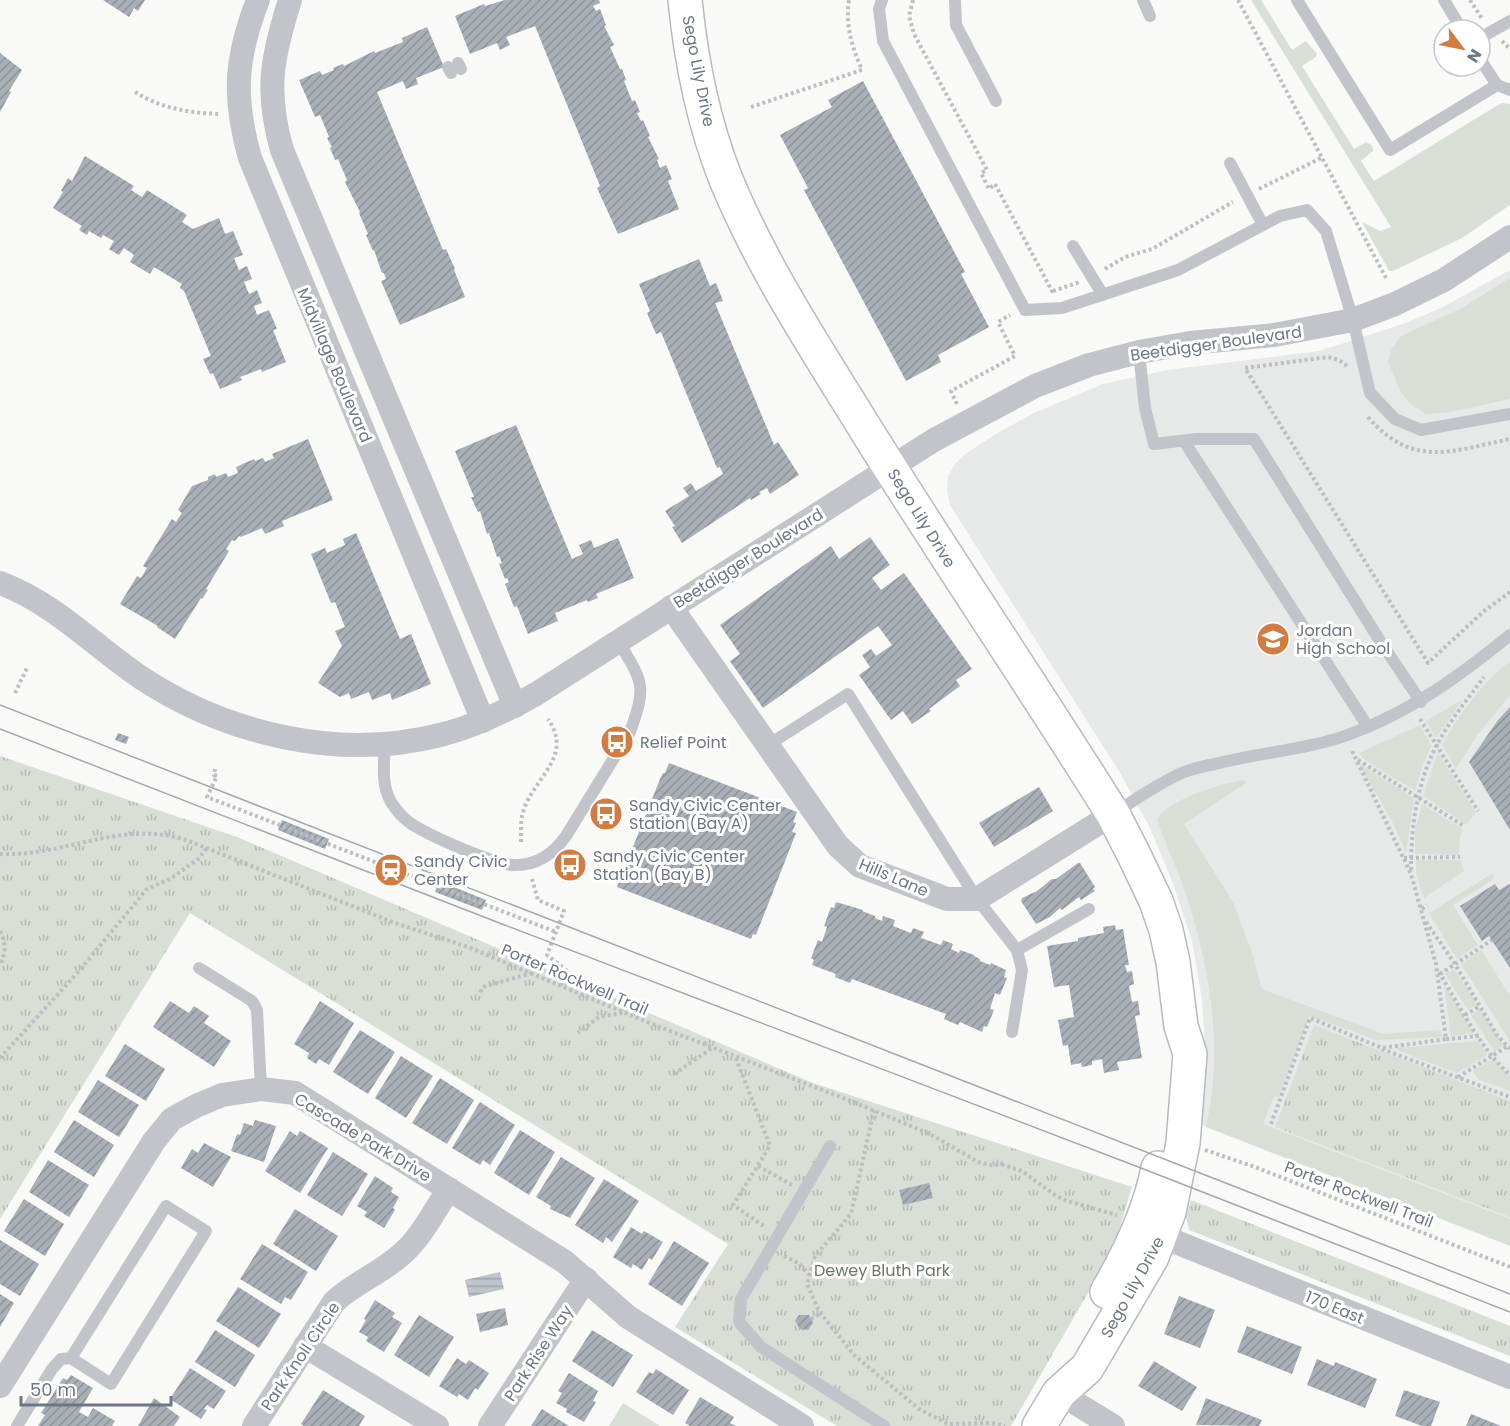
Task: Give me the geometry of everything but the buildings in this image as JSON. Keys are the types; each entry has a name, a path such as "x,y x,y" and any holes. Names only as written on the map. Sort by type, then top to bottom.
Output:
{"main road":[{"name":"Sego Lily Drive","path":"685,0 689,36 704,112 725,176 752,237 784,295 890,467 1113,814 1139,864 1166,930 1173,962 1181,1026 1190,1054 1183,1143 1176,1182 1161,1236 1152,1257 1087,1368 1059,1393"},
{"name":"Sego Lily Drive","path":"1039,1426 1059,1393 1069,1357 1120,1268 1148,1203 1163,1137 1170,1055 1181,1026"}],"street":[{"name":"Midvillage Boulevard","path":"258,0 245,32 238,79 240,119 250,158 483,721"},
{"name":"Midvillage Boulevard","path":"290,0 279,37 272,74 273,112 282,150 515,706"},
{"name":"Beetdigger Boulevard","path":"0,583 60,615 143,678 214,716 260,732 328,744 385,744 409,742 440,735 483,721 515,706 890,467 970,419 1035,386 1089,365 1138,352 1274,335 1353,320 1437,284 1510,237"},
{"name":"Hills Lane","path":"671,607 838,846 860,866 947,899 976,899"},
{"path":"976,899 1113,814"},
{"name":"Cascade Park Drive","path":"0,1386 154,1142 172,1119 222,1095 261,1089 295,1093 565,1262 628,1317 802,1426"},
{"name":"Park Knoll Circle","path":"254,1426 324,1315 346,1291 390,1263 413,1242 432,1218 449,1189"},
{"name":"170 East","path":"1161,1236 1510,1377"},
{"name":"Park Rise Way","path":"490,1426 586,1280"},
{"path":"305,1346 437,1426"},
{"path":"1059,1393 1113,1426"}],"lane":[{"path":"882,0 879,9 883,41 1025,310 1062,308 1178,270 1281,216 1306,210 1326,231 1353,320 1370,393 1395,419 1421,430 1510,414"},
{"path":"955,0 956,25 996,101"},
{"path":"1143,0 1150,16"},
{"path":"1297,0 1390,150 1497,85"},
{"path":"1444,0 1455,18"},
{"path":"1492,31 1510,21"},
{"path":"1492,77 1497,85 1510,90"},
{"path":"1230,163 1263,225"},
{"path":"1073,246 1103,295"},
{"path":"1138,352 1145,408 1154,444 1254,439 1380,641 1421,702"},
{"path":"1184,441 1368,727"},
{"path":"1113,814 1185,772 1245,756 1311,745 1368,727 1421,702 1479,661 1510,634"},
{"path":"385,744 386,790 396,810 411,823 494,862 517,865 539,860 558,846 566,836 630,732 641,687 636,670 618,641"},
{"path":"768,745 848,694 976,899 1017,950 1022,970 1012,1032"},
{"path":"1017,950 1089,909"},
{"path":"199,968 255,1005 261,1089"},
{"path":"830,1146 741,1299 739,1322 761,1347 884,1426"},
{"path":"17,1426 61,1359 71,1358 111,1384 206,1231 166,1206 71,1358"}],"path":[{"path":"751,107 862,70 852,45 847,15 849,0"},
{"path":"1238,0 1386,278"},
{"path":"135,92 146,99 171,108 194,113 225,115"},
{"path":"1052,291 1072,286 1125,257 1152,249 1247,194 1323,158"},
{"path":"1245,368 1428,663 1484,611 1510,592"},
{"path":"15,693 27,668"},
{"path":"1412,874 1414,819 1429,761 1452,720 1484,677"},
{"path":"522,842 521,822 525,806 553,761 558,742 555,730 548,719"},
{"path":"1420,719 1478,812"},
{"path":"1352,751 1412,874 1438,972 1446,1039"},
{"path":"1356,759 1464,826"},
{"path":"215,768 213,775 217,776 207,797 556,932"},
{"name":"Porter Rockwell Trail","path":"0,854 28,853 132,833 160,833 180,838 396,923 468,947 712,1048 874,1110 930,1134 978,1162 1003,1165 1022,1172 1067,1201 1123,1217"},
{"path":"0,1058 79,971 147,890 198,859 207,848"},
{"path":"0,854 0,860"},
{"path":"1404,858 1460,857"},
{"path":"532,879 538,900 564,911 547,955 584,984 624,1005 623,1012 599,1017 578,1033"},
{"path":"1422,909 1427,906"},
{"path":"1425,920 1455,964 1497,1035 1509,1047 1458,1077"},
{"path":"0,931 5,950 0,965"},
{"path":"1438,972 1492,940"},
{"path":"1438,972 1479,1036 1510,1075"},
{"path":"480,992 483,987 532,973"},
{"path":"1465,1015 1480,1006"},
{"path":"1271,1124 1310,1018 1510,1097"},
{"path":"1382,1048 1479,1036"},
{"path":"674,1074 712,1048"},
{"path":"735,1057 770,1146 733,1205 778,1235 783,1255 800,1264 809,1275"},
{"path":"874,1110 851,1214 815,1256 807,1284 821,1313 854,1355 919,1409 948,1424 992,1423 1005,1426"},
{"name":"Porter Rockwell Trail","path":"1198,1148 1255,1167 1510,1267"},
{"path":"758,1166 804,1192"},
{"path":"811,1319 821,1313"}],"shaded area":[{"name":"Jordan High School","path":"1510,270 1510,1243 1200,1124 1206,1064 1202,1000 1192,941 1173,884 1150,828 1120,773 950,505 947,490 948,476 965,454 1034,413 1103,384 1167,370 1319,351 1403,324 1441,308"},
{"path":"500,1272 504,1289 469,1297 465,1280"}],"green space":[{"path":"1251,0 1261,0 1292,50 1306,41 1317,54 1302,66 1354,149 1366,142 1372,145 1373,151 1361,161 1374,181 1493,108 1502,103 1510,104 1510,205 1462,238 1389,271 1362,222 1380,231 1391,227"},
{"path":"1510,278 1510,399 1451,412 1426,414 1412,405 1401,393 1388,362 1392,348 1401,336 1462,308"},
{"path":"1510,661 1510,695 1478,734 1456,769 1442,745 1472,700"},
{"path":"1462,700 1436,738 1426,721"},
{"path":"1420,725 1432,746 1423,764 1415,791 1362,758 1359,753"},
{"path":"1438,753 1476,813 1466,824 1423,796"},
{"name":"Dewey Bluth Park","path":"0,756 237,837 813,1083 1132,1187 1113,1250 1011,1426 837,1426 675,1327 728,1244 190,913 0,1219"},
{"path":"1358,763 1414,798 1406,853 1392,821"},
{"path":"1244,780 1246,783 1184,824 1233,902 1253,955 1261,987 1384,1034 1441,1030 1442,1037 1376,1040 1310,1016 1279,1097 1274,1096 1263,1124 1510,1219 1510,1246 1206,1127 1214,1068 1212,1008 1194,920 1157,819 1164,811 1184,798"},
{"path":"1422,804 1463,829 1459,855 1415,854 1415,831"},
{"path":"1416,860 1461,860 1464,871 1424,898 1416,874"},
{"path":"1493,873 1494,879 1453,905 1478,945 1457,959 1429,913"},
{"path":"1481,950 1510,996 1510,1041 1461,964"},
{"path":"1454,969 1477,1004 1468,1010 1445,974"},
{"path":"1444,984 1474,1033 1451,1036"},
{"path":"1480,1009 1504,1045 1495,1052 1471,1015"},
{"path":"1314,1025 1510,1101 1510,1217 1275,1127"},
{"path":"1478,1041 1487,1055 1457,1073 1396,1050 1397,1048"},
{"path":"1493,1059 1510,1077 1510,1091 1478,1079 1473,1071"},
{"path":"1191,1200 1510,1326 1510,1356 1189,1230 1186,1216"},
{"path":"623,1403 660,1426 609,1426"}],"tram line":[{"path":"0,705 1510,1294"},
{"path":"0,729 1510,1312"}],"place":[{"name":"Jordan High School","path":"1273,639"},
{"name":"Relief Point","path":"617,742"},
{"name":"Sandy Civic Center Station (Bay A)","path":"606,814"},
{"name":"Sandy Civic Center Station (Bay B)","path":"570,865"},
{"name":"Sandy Civic Center","path":"391,870"}]}
